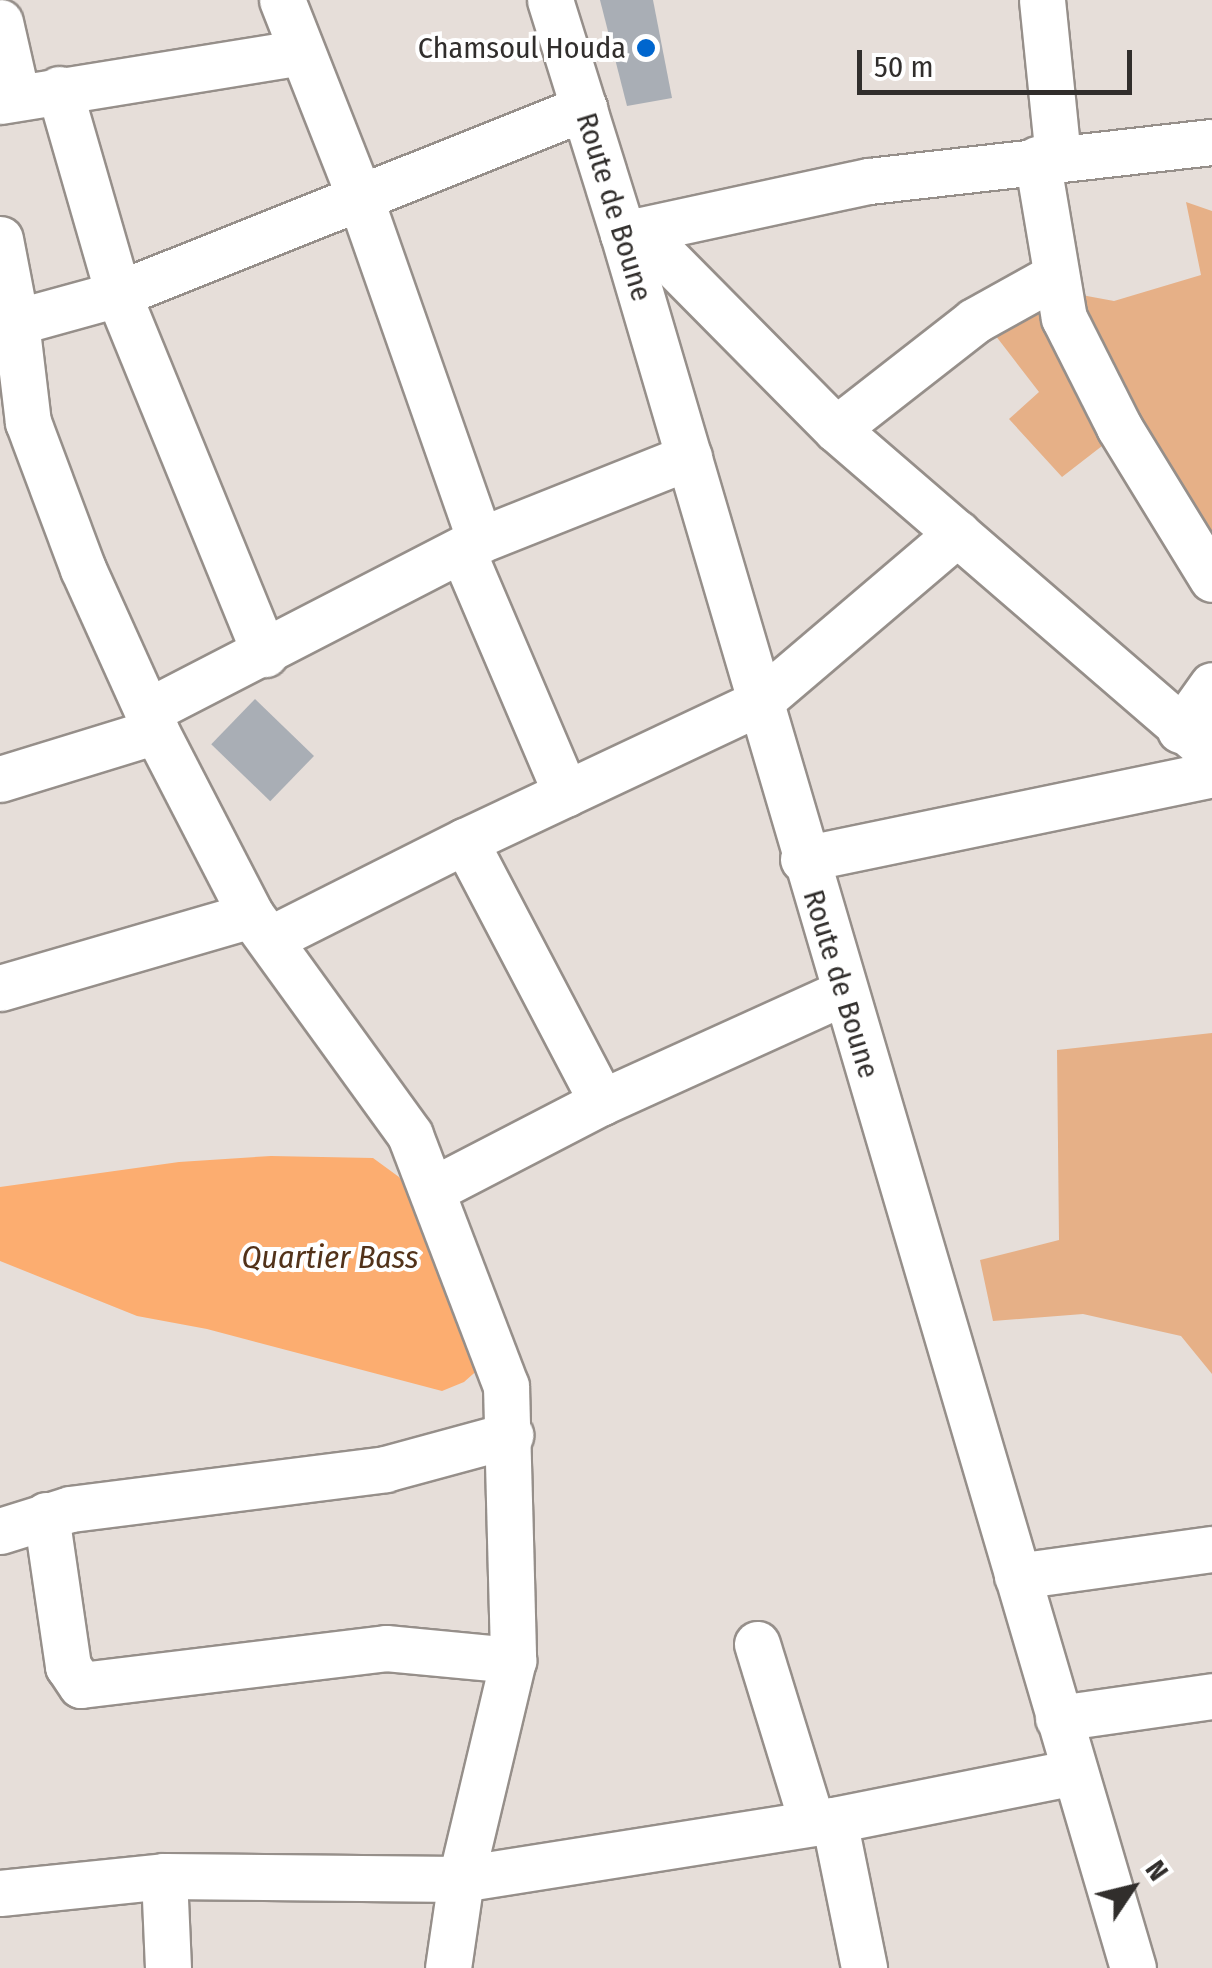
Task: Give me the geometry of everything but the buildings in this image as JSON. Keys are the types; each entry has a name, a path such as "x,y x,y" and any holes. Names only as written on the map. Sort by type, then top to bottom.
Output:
{"street":[{"path":"282,0 359,194 471,545 566,794"},
{"name":"Route de Boune","path":"550,0 584,108 631,232 689,458 803,859 1133,1968"},
{"path":"1042,0 1055,276 1064,318 1086,367 1212,579"},
{"path":"0,22 25,96 118,294 265,654"},
{"path":"25,96 301,52"},
{"path":"16,322 118,294 359,194 584,108"},
{"path":"631,232 810,191 1047,158 1212,142"},
{"path":"631,232 836,430 1196,742 1212,685"},
{"path":"0,239 16,322 14,425 152,721 260,927 392,1105 432,1190 506,1386 513,1660 462,1879 448,1968"},
{"path":"836,430 974,321 1055,276"},
{"path":"0,779 152,721 265,654 471,545 689,458"},
{"path":"0,988 260,927 465,840 758,703 958,533"},
{"path":"803,859 1212,774"},
{"path":"465,840 602,1102"},
{"path":"432,1190 602,1102 844,992"},
{"path":"0,1531 46,1515 349,1476 510,1435"},
{"path":"46,1515 68,1666 81,1685 386,1648 513,1660"},
{"path":"1017,1576 1212,1548"},
{"path":"757,1644 823,1821 864,1968"},
{"path":"1058,1718 1212,1696"},
{"path":"0,1894 164,1876 462,1879 823,1821 1074,1772"},
{"path":"164,1876 168,1968"}],"shaded area":[{"path":"1186,202 1212,211 1212,541 1181,545 1102,446 1062,477 1009,419 1039,392 992,331 1049,289 1114,301 1201,275"},
{"path":"1212,1033 1212,1374 1181,1336 1083,1314 993,1321 980,1260 1059,1240 1057,1050"}],"water":[{"name":"Quartier Bass","path":"271,1156 373,1158 399,1177 439,1235 481,1367 464,1382 442,1391 207,1329 137,1316 0,1261 0,1187 179,1162"}],"place":[{"name":"Chamsoul Houda","path":"646,48"}]}
